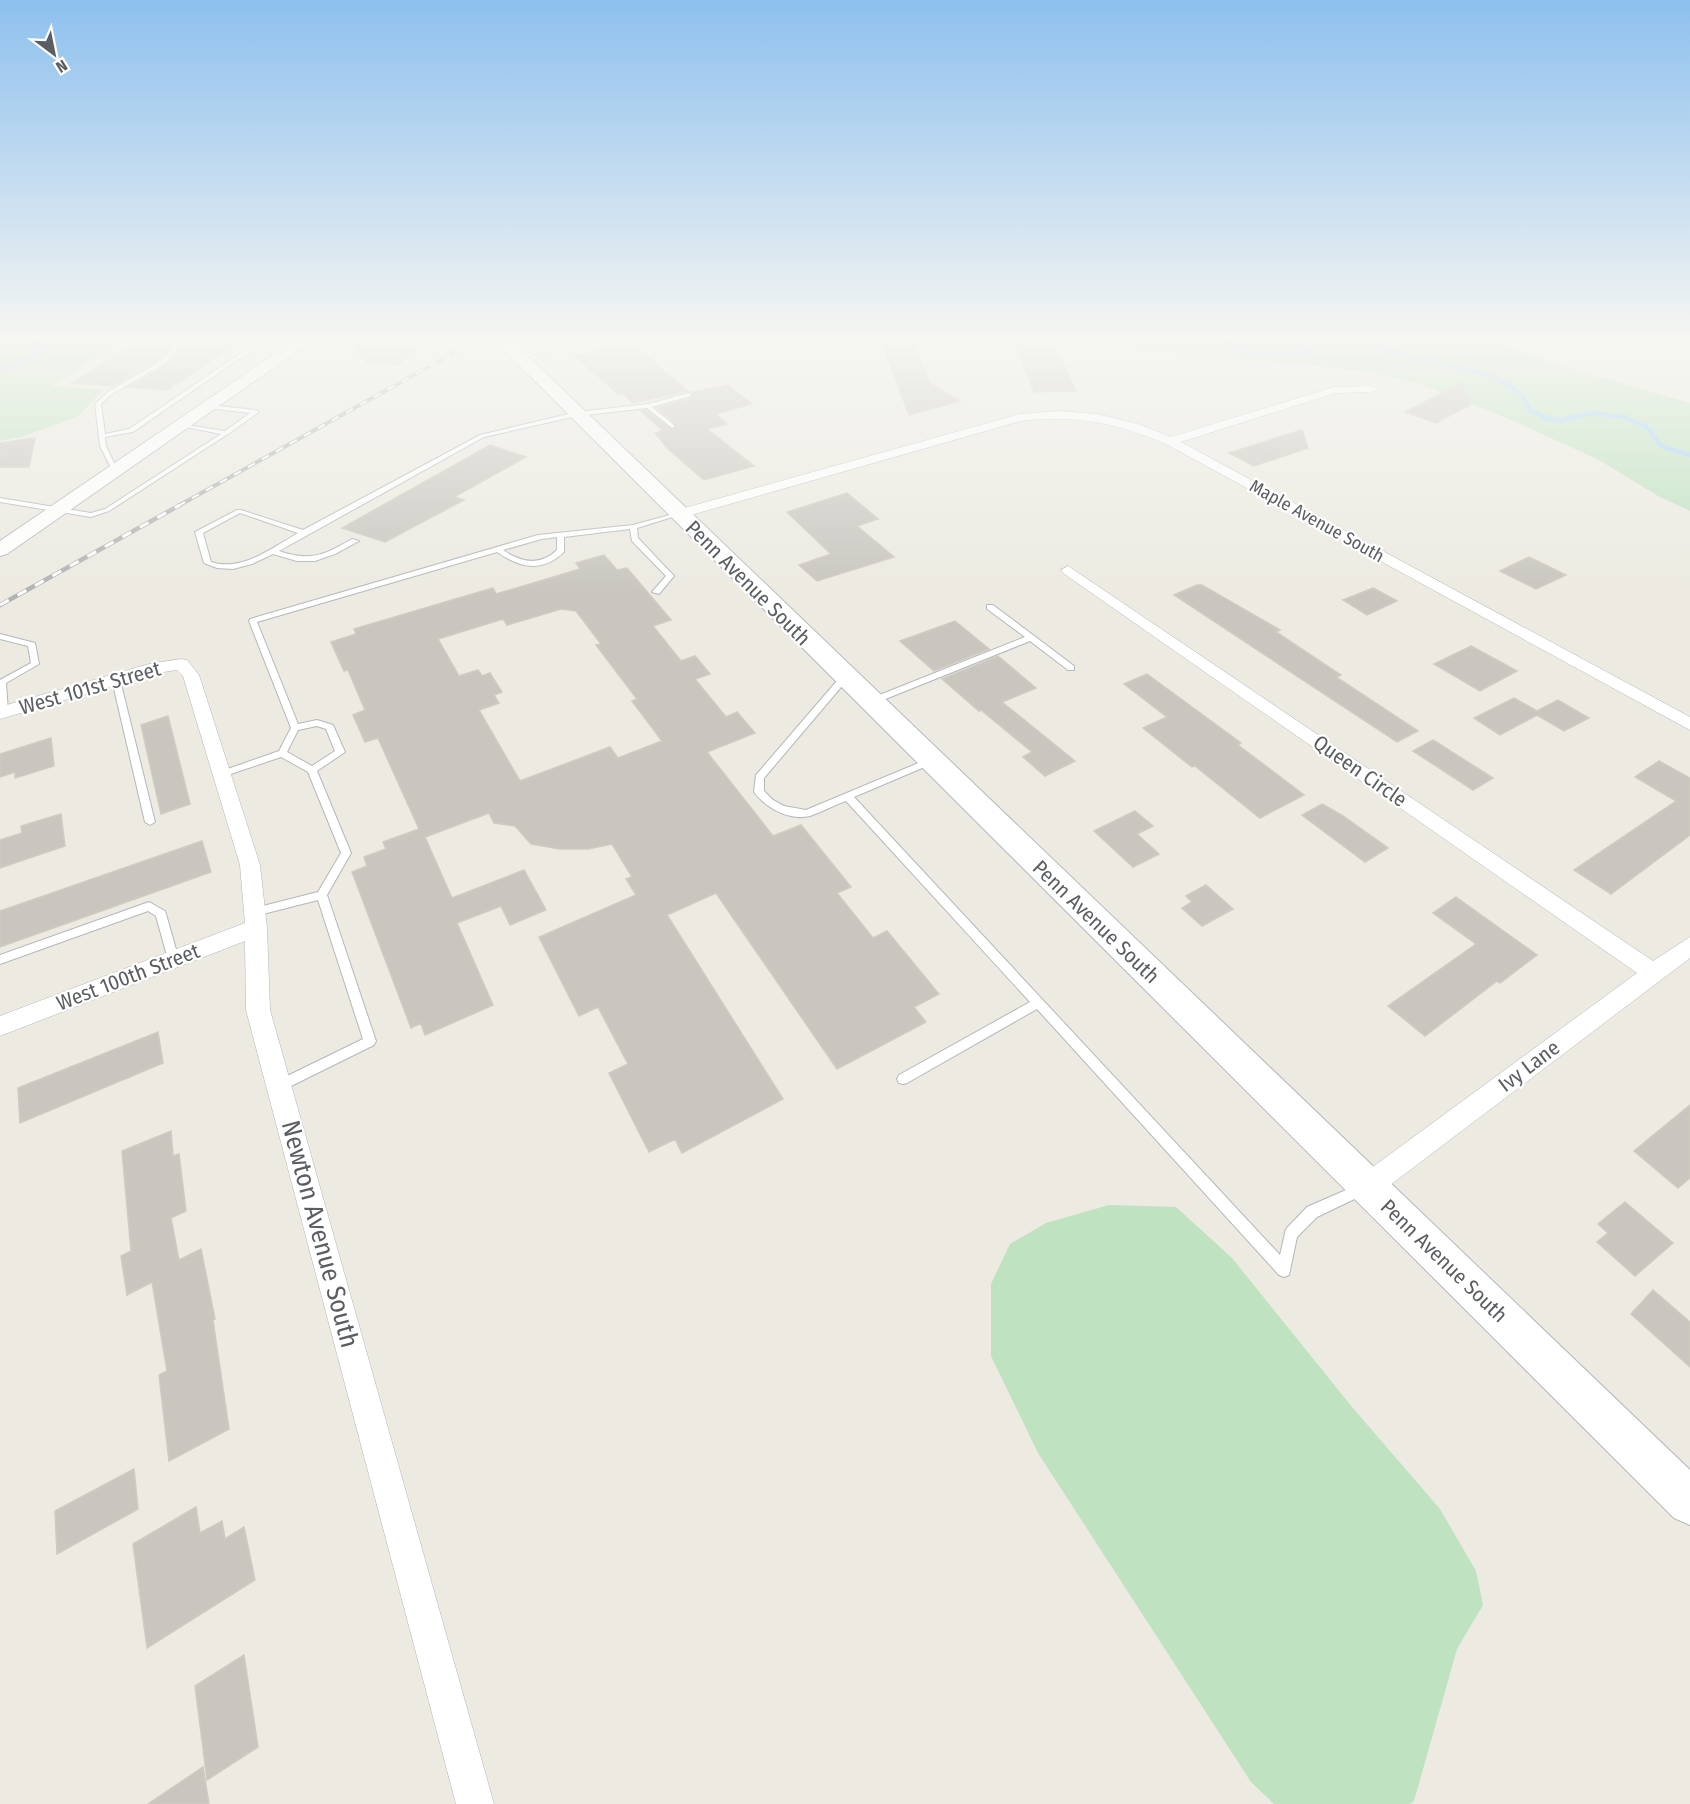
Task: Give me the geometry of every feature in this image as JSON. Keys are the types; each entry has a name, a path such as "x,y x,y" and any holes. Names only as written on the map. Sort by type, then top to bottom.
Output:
{"main road":[{"path":"0,550 182,425"},
{"name":"Penn Avenue South","path":"588,425 1690,1502"}],"street":[{"name":"Maple Avenue South","path":"679,514 1003,425"},
{"name":"Maple Avenue South","path":"1128,425 1170,441 1690,723"},
{"path":"1170,441 1221,425"},
{"name":"Queen Circle","path":"1068,570 1653,973"},
{"name":"West 101st Street","path":"2,713 155,668 181,664"},
{"name":"Newton Avenue South","path":"181,664 191,675 250,865 255,920 258,1010 475,1804"},
{"name":"West 100th Street","path":"0,1026 173,960 255,920"},
{"name":"Ivy Lane","path":"1368,1186 1690,946"}],"lane":[{"path":"101,425 103,446 115,471"},
{"path":"102,436 130,431 139,425"},
{"path":"183,425 226,433"},
{"path":"0,500 91,515 107,510 237,425"},
{"path":"304,533 239,511 199,532 208,563 219,567 234,568 273,551 482,436 529,425"},
{"path":"222,774 282,753 295,728 254,621 560,534 633,527 679,514"},
{"path":"633,527 635,539 670,576 656,592"},
{"path":"498,550 524,565 541,563 555,558 561,550 560,534"},
{"path":"273,551 299,561 315,560 356,541"},
{"path":"990,607 1071,668"},
{"path":"0,636 32,645 35,664 2,682 2,713"},
{"path":"870,702 1031,638"},
{"path":"845,678 759,777 759,792 771,806 788,813 807,813 931,761"},
{"path":"116,680 150,822"},
{"path":"295,728 317,723 330,727 334,735 340,752 312,770"},
{"path":"255,920 322,895 346,853 312,770 282,753"},
{"path":"848,797 1284,1270 1291,1234 1312,1212 1368,1186"},
{"path":"279,1086 370,1041 322,895"},
{"path":"0,960 148,906 161,914 173,960"},
{"path":"903,1079 1038,1003"}],"green space":[{"path":"0,425 54,425 21,437 0,441"},
{"path":"1523,425 1690,425 1690,511 1658,496 1599,460"},
{"path":"1109,1205 1176,1207 1232,1258 1352,1407 1440,1509 1476,1571 1483,1605 1457,1649 1414,1801 1410,1804 1274,1804 1251,1782 1038,1453 991,1356 991,1284 1010,1244 1046,1223"}],"building":[{"path":"657,425 667,425 673,430 674,425 722,425 707,429 754,466 704,480 668,449 655,433 663,431"},
{"path":"1302,430 1308,448 1254,466 1229,453"},
{"path":"35,438 29,467 0,467 0,443"},
{"path":"490,445 526,457 454,497 464,500 385,542 342,528"},
{"path":"847,493 878,519 857,526 894,557 817,581 799,565 831,554 787,512"},
{"path":"604,555 617,570 627,568 671,620 653,626 681,661 695,656 710,674 695,679 726,717 737,712 755,733 707,752 773,836 801,825 851,887 837,893 873,938 887,931 939,994 914,1007 926,1022 837,1069 716,893 667,915 783,1099 682,1153 675,1139 649,1152 609,1073 628,1064 598,1007 579,1016 539,937 636,895 626,879 632,877 612,844 588,849 560,849 531,844 515,826 494,823 489,813 425,837 452,898 524,870 546,910 510,925 501,906 457,923 493,1005 425,1035 421,1023 411,1028 352,872 367,866 364,857 386,849 383,842 419,829 378,738 365,742 353,715 365,710 348,670 344,671 331,642 356,634 354,629 493,588 496,594 580,569 576,563","holes":["561,609 576,611 601,644 596,645 637,699 632,701 662,741 618,758 610,747 520,781 479,710 499,703 494,695 502,692 490,673 482,676 478,670 459,676 438,639 503,619 507,625"]},
{"path":"1529,557 1566,575 1536,589 1500,571"},
{"path":"1202,585 1280,630 1276,632 1341,675 1336,677 1418,731 1397,742 1174,595"},
{"path":"1373,588 1397,601 1367,615 1343,600"},
{"path":"955,621 989,649 934,671 900,641"},
{"path":"1471,646 1517,671 1480,691 1434,664"},
{"path":"998,656 1036,688 1002,702 1075,761 1045,776 1023,757 1032,752 942,679"},
{"path":"1147,674 1241,743 1238,745 1304,795 1260,818 1195,766 1192,767 1143,728 1167,717 1124,684"},
{"path":"1514,698 1537,711 1558,700 1589,718 1564,731 1537,715 1500,735 1474,718"},
{"path":"168,716 190,804 161,814 141,725"},
{"path":"51,738 54,766 15,778 15,772 0,777 0,754"},
{"path":"1433,740 1493,778 1473,790 1413,751"},
{"path":"1659,761 1690,778 1690,835 1611,894 1574,870 1676,801 1635,777"},
{"path":"1322,804 1388,848 1365,862 1302,815"},
{"path":"1135,811 1153,826 1137,834 1159,854 1133,867 1094,831"},
{"path":"61,814 65,846 0,868 0,840 22,833 21,826"},
{"path":"202,841 211,872 0,947 0,911"},
{"path":"1206,885 1233,909 1202,926 1182,908 1192,902 1186,896"},
{"path":"1456,897 1537,955 1500,983 1497,981 1425,1036 1388,1006 1476,944 1433,913"},
{"path":"158,1032 163,1063 20,1123 18,1088"},
{"path":"1690,1105 1690,1178 1678,1188 1634,1151"},
{"path":"171,1131 173,1156 179,1154 186,1211 171,1218 179,1260 201,1249 215,1319 213,1320 229,1429 169,1461 159,1375 167,1371 152,1282 127,1295 121,1256 131,1251 122,1151"},
{"path":"1625,1202 1673,1243 1635,1276 1597,1242 1608,1233 1598,1224"},
{"path":"1653,1290 1690,1322 1690,1367 1631,1314"},
{"path":"134,1469 138,1509 57,1554 55,1511"},
{"path":"196,1507 200,1533 222,1521 225,1539 244,1527 255,1580 147,1648 133,1544"},
{"path":"244,1655 258,1747 207,1780 195,1686"},
{"path":"203,1767 209,1804 148,1804"}],"waterway":[{"path":"1644,425 1661,446 1690,455"}],"railway":[{"path":"178,506 323,425"},
{"path":"0,605 180,505"}]}
